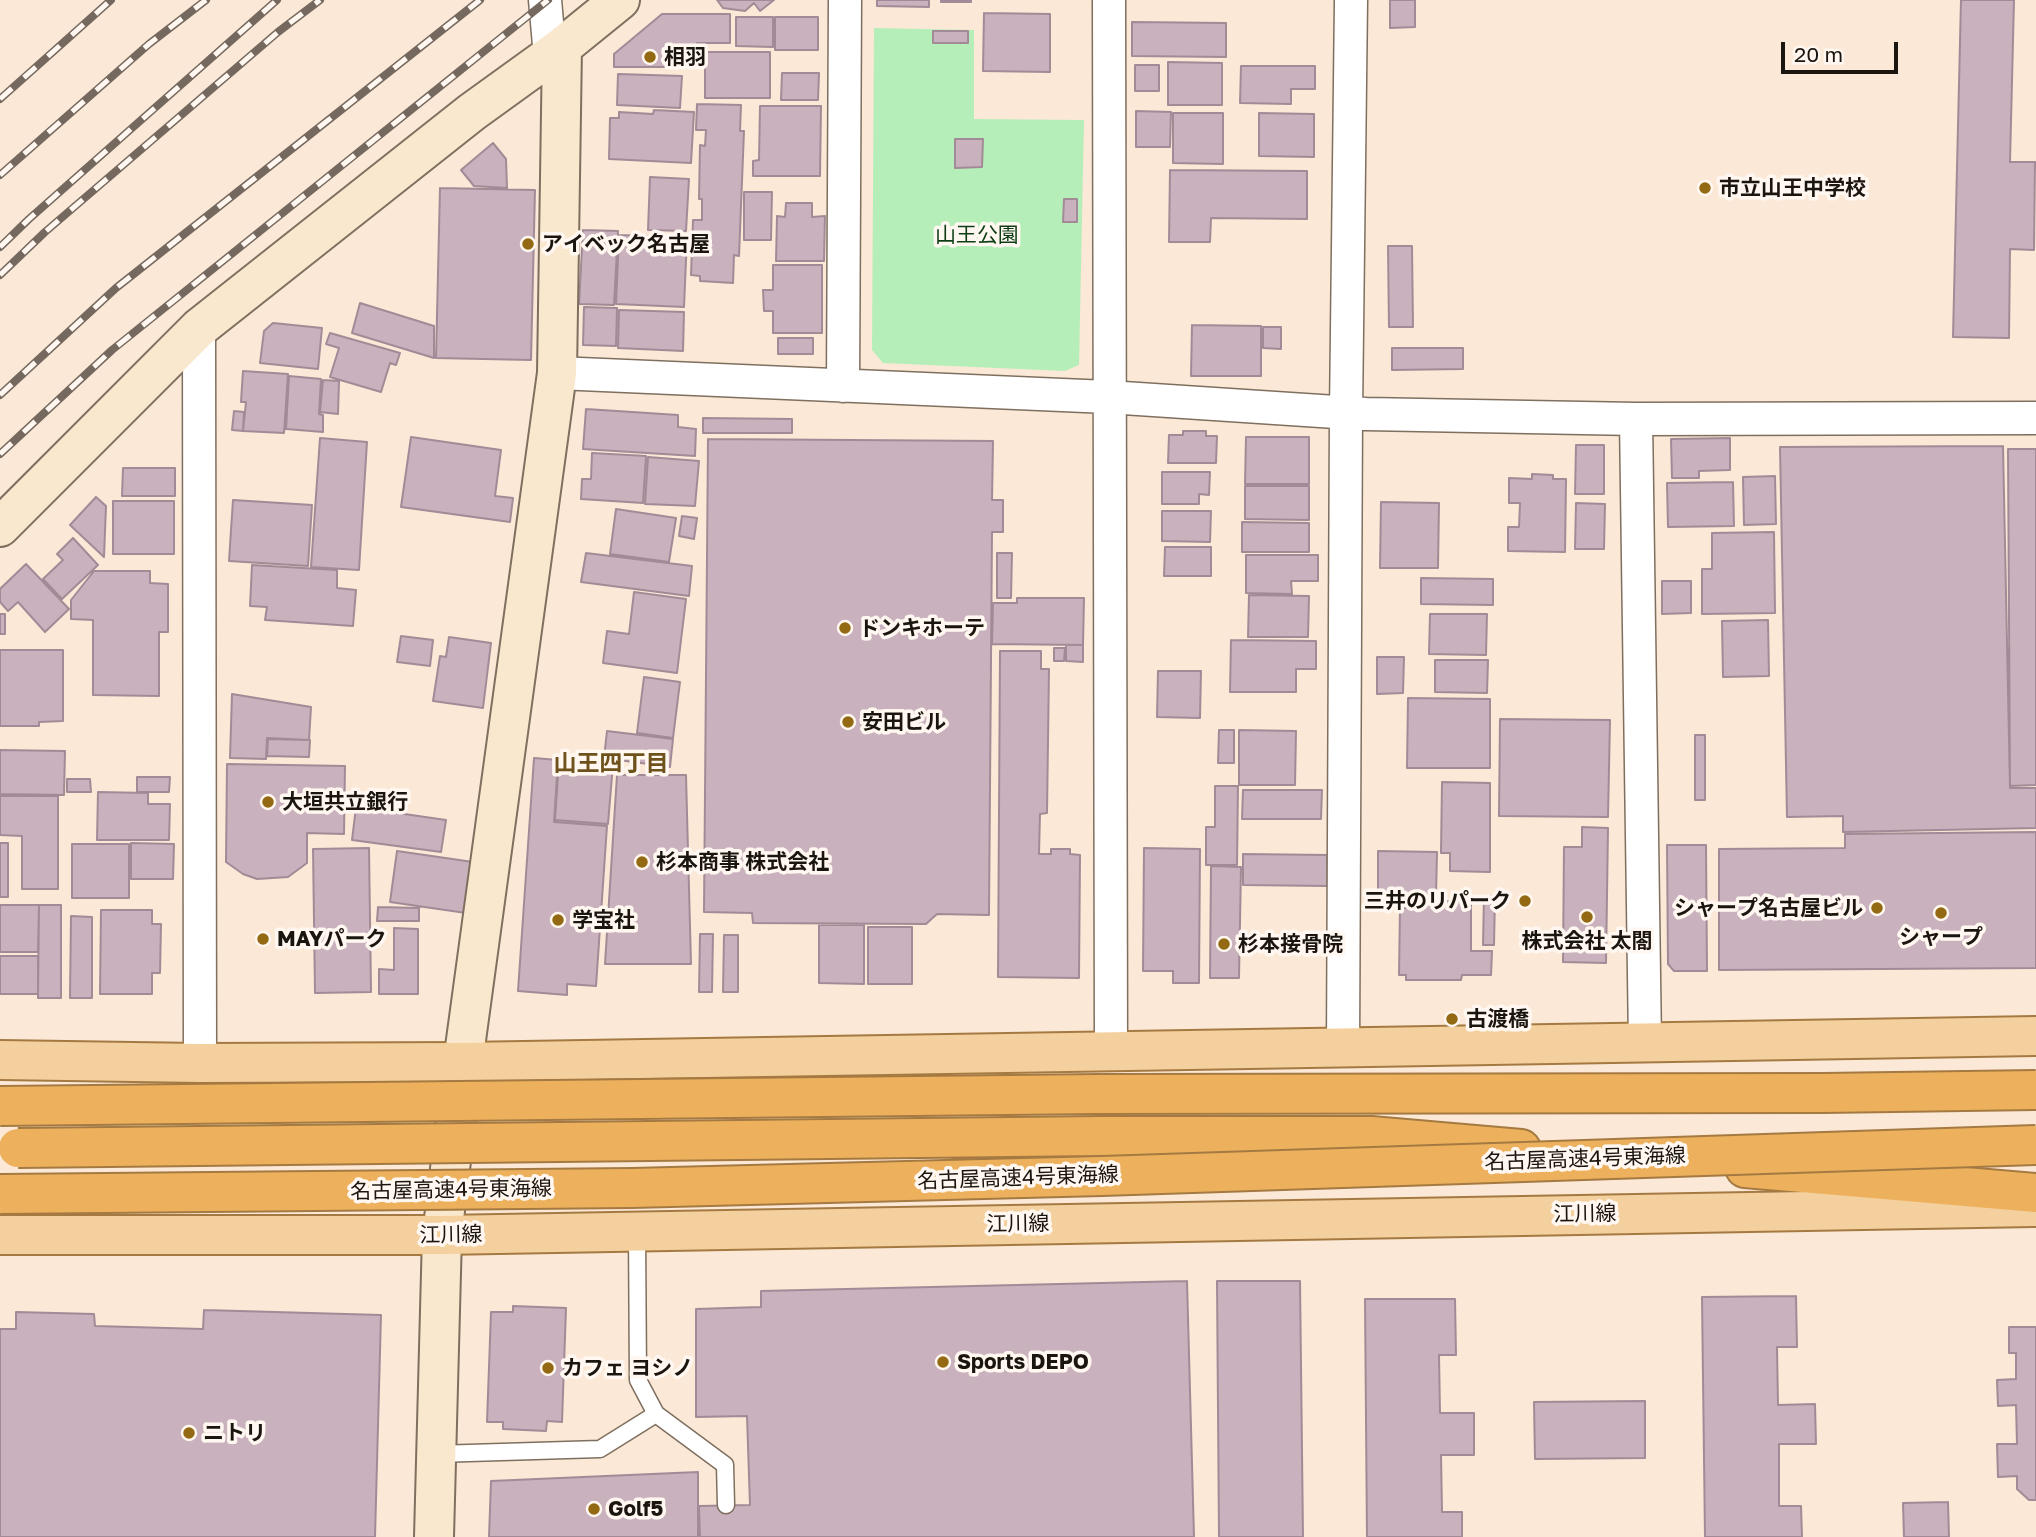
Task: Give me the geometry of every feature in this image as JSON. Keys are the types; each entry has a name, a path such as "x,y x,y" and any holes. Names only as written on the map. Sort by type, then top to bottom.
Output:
{"highway":[{"path":"0,1107 1099,1094 2036,1090"},
{"path":"0,1148 1100,1136 1371,1136 2036,1193"},
{"name":"名古屋高速4号東海線","path":"0,1194 632,1188 1102,1176 2036,1145"}],"main road":[{"path":"0,1060 200,1063 463,1062 2036,1036"},
{"name":"江川線","path":"0,1235 442,1235 2036,1207"}],"street":[{"path":"434,1537 442,1235 557,373 556,52 545,0"},
{"path":"0,527 199,328 472,112 556,52 620,0"},
{"path":"843,386 845,0"},
{"path":"1109,0 1111,1051"},
{"path":"1343,1049 1351,0"},
{"path":"199,328 200,1063"},
{"path":"557,373 1108,397 1346,413 1636,419 2036,418"},
{"path":"1636,419 1645,1044"}],"lane":[{"path":"636,1231 639,1380 656,1414 724,1465 726,1506"},
{"path":"436,1454 600,1449 656,1414"}],"green space":[{"name":"山王公園","path":"874,28 974,30 974,119 1084,120 1079,365 1065,371 883,363 872,350"}],"building":[{"path":"717,0 774,0 760,11 754,3 745,11 723,8"},
{"path":"877,0 929,0 929,7 877,6"},
{"path":"971,0 971,2 941,2"},
{"path":"1390,0 1415,0 1415,27 1390,28"},
{"path":"1961,0 2014,0 2010,162 2035,162 2034,250 2010,249 2009,338 1953,337"},
{"path":"984,13 1050,14 1050,72 983,71"},
{"path":"662,14 730,14 730,43 697,43 697,67 614,67 614,54"},
{"path":"736,17 773,17 773,47 736,46"},
{"path":"775,17 818,17 818,50 775,50"},
{"path":"1132,22 1226,23 1226,57 1132,56"},
{"path":"933,31 968,31 968,43 933,43"},
{"path":"705,52 770,52 770,98 705,98"},
{"path":"1168,62 1222,63 1222,105 1168,105"},
{"path":"1135,65 1159,65 1159,91 1135,91"},
{"path":"1241,66 1315,66 1315,89 1291,89 1291,104 1240,103"},
{"path":"782,73 819,73 818,100 781,100"},
{"path":"618,74 682,76 680,108 617,105"},
{"path":"697,104 741,105 740,131 744,131 739,256 734,255 733,283 700,281 700,276 691,275 693,220 702,220 702,199 699,199 700,145 705,146 706,130 696,130"},
{"path":"760,106 821,106 820,176 753,176 753,161 759,160"},
{"path":"654,110 694,112 691,163 609,159 610,118 619,118 619,112 653,114"},
{"path":"1136,111 1171,112 1170,147 1136,147"},
{"path":"1173,113 1223,113 1223,164 1173,163"},
{"path":"1259,113 1314,114 1314,157 1259,156"},
{"path":"955,139 983,139 982,167 955,168"},
{"path":"493,143 506,159 507,188 474,186 461,170"},
{"path":"1170,170 1307,171 1307,219 1211,218 1210,242 1169,242"},
{"path":"650,177 689,179 686,231 648,230"},
{"path":"440,188 535,190 531,360 436,358"},
{"path":"744,192 772,192 771,240 744,240"},
{"path":"1064,199 1077,199 1077,222 1063,222"},
{"path":"786,203 812,203 812,217 825,216 824,261 776,261 777,216 785,217"},
{"path":"583,230 618,231 614,305 579,304"},
{"path":"619,235 687,237 684,307 616,304"},
{"path":"1388,246 1412,246 1413,327 1389,327"},
{"path":"773,265 822,265 822,333 773,333 773,311 764,311 763,290 773,290"},
{"path":"360,303 434,326 434,358 352,333"},
{"path":"584,307 617,308 616,346 583,345"},
{"path":"619,310 684,312 683,351 618,348"},
{"path":"273,323 322,328 318,369 260,363 264,331"},
{"path":"1192,325 1261,326 1261,376 1191,376"},
{"path":"1263,327 1281,327 1281,349 1263,348"},
{"path":"330,333 400,353 396,365 390,363 381,392 330,377 339,348 326,344"},
{"path":"778,338 813,338 813,354 778,354"},
{"path":"1392,348 1463,348 1463,369 1392,370"},
{"path":"243,371 288,374 284,433 243,431 246,402 241,402"},
{"path":"289,376 321,379 319,414 323,415 323,432 286,429"},
{"path":"323,380 339,381 338,414 320,412"},
{"path":"586,409 678,415 678,427 696,429 695,456 583,449"},
{"path":"234,411 244,412 243,431 232,430"},
{"path":"703,418 792,419 792,433 703,433"},
{"path":"1183,431 1206,431 1206,436 1217,436 1216,463 1168,463 1169,435 1183,435"},
{"path":"411,437 501,450 495,496 513,498 510,522 401,507"},
{"path":"1246,437 1309,437 1309,484 1245,484"},
{"path":"320,438 367,442 359,570 311,567"},
{"path":"1730,438 1730,470 1699,471 1699,478 1672,478 1671,439"},
{"name":"安田ビル","path":"708,439 993,441 992,500 1003,500 1003,532 992,532 989,915 937,914 926,924 753,923 752,913 704,912"},
{"path":"1576,445 1604,445 1604,494 1575,494"},
{"path":"2003,446 2010,788 2036,788 2036,828 1843,832 1843,816 1787,817 1780,447"},
{"path":"2008,449 2036,449 2036,785 2010,786"},
{"path":"592,453 646,456 643,503 581,499 582,479 591,479"},
{"path":"648,457 699,461 695,506 645,504"},
{"path":"123,468 175,468 175,496 122,496"},
{"path":"1162,472 1210,472 1209,495 1199,494 1199,504 1162,504"},
{"path":"1532,474 1566,479 1565,552 1508,551 1508,527 1519,527 1520,503 1509,503 1509,478 1532,479"},
{"path":"1775,476 1776,524 1744,525 1743,477"},
{"path":"1733,482 1734,526 1668,527 1667,483"},
{"path":"1245,486 1309,486 1309,520 1245,519"},
{"path":"96,497 106,506 104,557 70,525"},
{"path":"233,500 312,505 308,566 229,561"},
{"path":"113,501 174,501 174,554 113,554"},
{"path":"1381,502 1439,503 1438,568 1380,568"},
{"path":"1576,503 1605,504 1604,549 1575,549"},
{"path":"616,509 676,518 669,562 610,554"},
{"path":"1162,511 1211,511 1210,542 1162,541"},
{"path":"682,516 697,518 694,539 679,536"},
{"path":"1242,522 1309,523 1309,552 1242,552"},
{"path":"1774,532 1775,613 1702,614 1702,569 1712,569 1712,533"},
{"path":"73,538 98,565 62,599 43,579 63,560 57,554"},
{"path":"1165,547 1211,547 1211,576 1164,576"},
{"path":"586,553 692,566 689,596 581,582"},
{"path":"997,553 1012,553 1011,598 997,598"},
{"path":"1246,555 1318,555 1318,581 1291,581 1292,594 1246,593"},
{"path":"26,564 69,609 45,632 18,602 8,611 0,602 0,589"},
{"path":"252,565 337,570 337,588 356,590 353,626 265,620 267,607 250,606"},
{"path":"94,571 150,571 150,583 168,584 168,632 159,632 159,696 93,695 93,620 71,619 71,600"},
{"path":"1421,578 1493,579 1493,605 1421,604"},
{"path":"1662,581 1691,581 1691,613 1662,614"},
{"path":"634,592 686,599 677,673 603,663 607,631 629,634"},
{"path":"1249,595 1309,596 1308,637 1248,637"},
{"path":"1017,598 1084,598 1083,645 992,644 993,603 1017,603"},
{"path":"0,614 5,614 5,634 0,634"},
{"path":"1430,614 1487,614 1486,655 1429,654"},
{"path":"1768,620 1769,676 1723,677 1722,621"},
{"path":"401,636 433,640 430,666 397,662"},
{"path":"449,637 491,643 483,708 433,701 440,656 446,657"},
{"path":"1231,640 1316,641 1316,669 1296,669 1296,692 1230,692"},
{"path":"1066,645 1083,645 1083,662 1066,661"},
{"path":"1054,648 1065,648 1064,661 1054,661"},
{"path":"0,650 63,650 63,721 39,722 39,726 0,726"},
{"path":"1000,651 1041,651 1041,669 1049,669 1047,813 1040,814 1039,854 1051,854 1051,849 1070,849 1070,854 1080,855 1079,978 998,977"},
{"path":"1377,657 1404,657 1403,693 1377,694"},
{"path":"1435,660 1488,660 1487,693 1435,692"},
{"path":"1158,671 1201,671 1200,718 1157,717"},
{"path":"644,677 680,682 673,738 637,733"},
{"path":"232,694 311,707 309,740 267,738 266,759 230,758"},
{"path":"1408,698 1490,699 1490,768 1407,768"},
{"path":"1500,719 1610,720 1608,817 1499,816"},
{"path":"1219,730 1234,730 1234,763 1218,763"},
{"path":"1239,730 1296,731 1295,785 1239,785"},
{"path":"607,731 673,739 670,767 604,758"},
{"path":"1695,735 1705,735 1705,800 1695,800"},
{"path":"268,739 310,740 309,757 267,756"},
{"path":"0,750 65,751 64,795 0,794"},
{"path":"534,758 558,760 554,822 607,826 596,986 567,984 567,995 518,991"},
{"path":"559,761 613,764 608,824 555,820"},
{"path":"227,764 345,766 344,834 307,833 307,863 288,877 257,879 243,874 226,862"},
{"path":"617,775 686,775 691,964 605,964"},
{"path":"137,777 170,777 169,792 137,792"},
{"path":"67,779 90,779 91,792 67,792"},
{"path":"1442,782 1490,783 1490,872 1450,871 1450,853 1441,853"},
{"path":"1215,786 1238,786 1237,865 1206,865 1206,827 1215,827"},
{"path":"1243,790 1322,790 1321,819 1242,819"},
{"path":"98,792 148,793 148,804 170,804 169,840 97,840"},
{"path":"0,796 58,796 58,889 22,889 22,836 0,835"},
{"path":"356,807 446,820 441,852 352,840"},
{"path":"1582,827 1608,828 1606,963 1563,962 1564,847 1582,847"},
{"name":"シャープ名古屋ビル","path":"2036,832 2036,968 1719,970 1719,849 1845,848 1845,834"},
{"path":"0,843 8,843 8,897 0,897"},
{"path":"131,843 174,844 173,879 131,879"},
{"path":"72,844 129,844 129,898 72,898"},
{"path":"1667,845 1706,845 1707,971 1674,971 1668,964"},
{"path":"369,848 371,992 315,993 313,849"},
{"path":"1144,848 1200,849 1199,983 1173,983 1173,971 1143,971"},
{"path":"397,851 473,862 466,913 390,902"},
{"path":"1378,851 1437,852 1436,896 1378,895"},
{"path":"1243,854 1327,855 1327,886 1243,885"},
{"path":"1211,866 1241,867 1239,978 1210,978"},
{"path":"1484,896 1495,896 1494,945 1483,945"},
{"path":"1406,901 1462,901 1462,905 1471,904 1471,951 1492,951 1491,975 1462,975 1461,980 1406,980 1406,975 1399,975 1400,907 1406,908"},
{"path":"0,905 39,905 38,952 0,952"},
{"path":"39,905 61,905 61,998 38,998"},
{"path":"378,907 419,908 419,921 377,921"},
{"path":"101,910 152,910 152,924 161,924 160,973 152,973 152,994 100,994"},
{"path":"71,916 92,917 92,998 70,998"},
{"path":"819,925 864,925 864,984 819,983"},
{"path":"868,927 912,927 912,984 868,984"},
{"path":"394,928 418,929 418,994 379,994 379,969 394,970"},
{"path":"700,934 713,934 712,992 699,992"},
{"path":"724,935 738,935 738,992 723,992"},
{"path":"0,956 38,956 38,994 0,994"},
{"name":"Sports DEPO","path":"1187,1281 1194,1537 700,1537 699,1506 750,1505 747,1416 696,1417 696,1309 761,1307 761,1291"},
{"path":"1217,1281 1300,1281 1303,1537 1219,1537"},
{"path":"1796,1296 1797,1347 1777,1347 1778,1405 1815,1404 1816,1444 1779,1444 1779,1506 1801,1506 1802,1537 1705,1537 1702,1297"},
{"path":"1365,1299 1455,1299 1456,1355 1439,1355 1440,1413 1474,1413 1474,1455 1441,1455 1442,1512 1462,1512 1462,1537 1367,1537"},
{"path":"513,1306 566,1308 562,1422 547,1421 546,1431 503,1429 503,1422 487,1422 491,1312 513,1312"},
{"name":"ニトリ","path":"204,1310 381,1315 375,1537 0,1537 0,1329 16,1329 16,1312 94,1314 95,1326 203,1329"},
{"path":"2009,1327 2036,1327 2036,1500 2029,1500 2017,1489 2017,1476 1998,1477 1997,1444 2017,1444 2016,1405 1998,1406 1997,1380 2016,1379 2016,1353 2009,1353"},
{"path":"1645,1401 1645,1458 1535,1459 1534,1402"},
{"name":"Golf5","path":"698,1472 698,1537 489,1537 491,1481"},
{"path":"1948,1502 1949,1537 1904,1537 1903,1503"}],"railway":[{"path":"0,99 111,0"},
{"path":"0,175 149,44 206,0"},
{"path":"0,247 277,0"},
{"path":"0,275 45,232 278,32 320,0"},
{"path":"0,395 116,288 480,0"},
{"path":"0,454 112,350 548,0"}],"place":[{"name":"相羽","path":"650,57"},
{"name":"市立山王中学校","path":"1705,188"},
{"name":"アイベック名古屋","path":"528,244"},
{"name":"ドンキホーテ","path":"845,628"},
{"name":"安田ビル","path":"848,722"},
{"name":"大垣共立銀行","path":"268,802"},
{"name":"杉本商事 株式会社","path":"642,862"},
{"name":"三井のリパーク","path":"1525,901"},
{"name":"シャープ名古屋ビル","path":"1877,908"},
{"name":"シャープ","path":"1941,913"},
{"name":"株式会社 太閤","path":"1587,917"},
{"name":"学宝社","path":"558,920"},
{"name":"MAYパーク","path":"263,939"},
{"name":"杉本接骨院","path":"1224,944"},
{"name":"古渡橋","path":"1452,1019"},
{"name":"Sports DEPO","path":"943,1362"},
{"name":"カフェ ヨシノ","path":"548,1368"},
{"name":"ニトリ","path":"189,1433"},
{"name":"Golf5","path":"594,1509"}],"district":[{"name":"山王四丁目","path":"611,764"}]}
